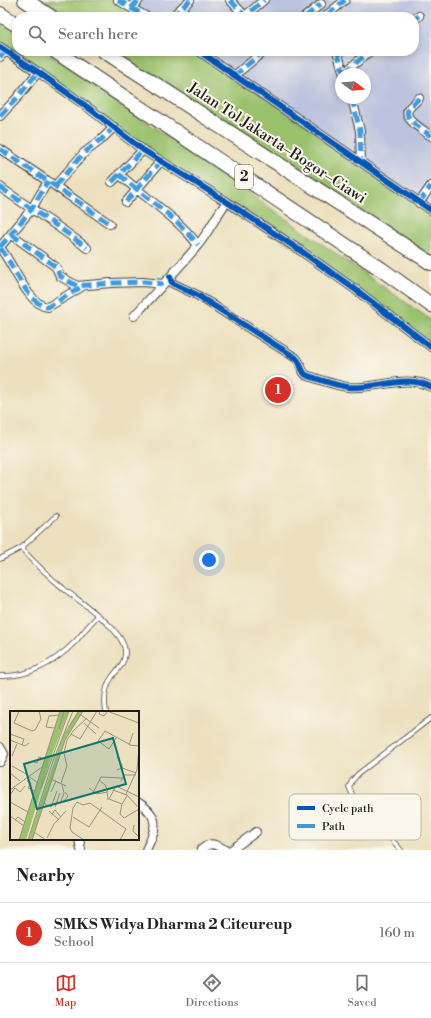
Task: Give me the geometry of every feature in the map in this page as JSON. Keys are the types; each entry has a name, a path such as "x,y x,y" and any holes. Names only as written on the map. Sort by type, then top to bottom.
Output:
{"highway":[{"path":"25,0 43,12"},
{"path":"0,14 12,22"},
{"name":"2","path":"62,56 381,269 431,305"},
{"name":"Jalan Tol Jakarta–Bogor–Ciawi","path":"112,56 431,264"}],"street":[{"path":"118,0 138,12"},
{"path":"130,8 139,0"},
{"path":"177,12 190,0"},
{"path":"230,0 241,12"},
{"path":"250,12 264,0"},
{"path":"332,12 345,0"},
{"path":"310,12 321,2 325,12"},
{"path":"2,52 38,72 144,150 301,251 350,285 431,347"},
{"path":"206,56 431,210"},
{"path":"234,76 258,56"},
{"path":"339,56 342,68"},
{"path":"351,68 364,56"},
{"path":"0,116 38,72"},
{"path":"419,98 408,110 407,115 411,121 431,136"},
{"path":"353,104 360,131 361,162"},
{"path":"3,241 31,210 52,183 114,127"},
{"path":"0,149 52,183 110,224"},
{"path":"112,182 144,150"},
{"path":"126,202 161,161"},
{"path":"119,174 136,190 187,230 198,244"},
{"path":"419,203 431,186"},
{"path":"0,188 31,210 61,228 87,248"},
{"path":"134,316 198,244 214,223 227,202"},
{"path":"3,241 56,267 60,276 73,285 83,286 143,282 163,284"},
{"path":"3,241 22,285 43,306 48,306 83,286"},
{"path":"170,277 172,283 197,295 296,358 300,362 306,375 349,387 362,387 408,381 426,384 431,387"},
{"path":"0,747 4,754 0,762"},
{"path":"139,803 151,812 155,823 154,833 146,850"},
{"path":"232,850 256,832"},
{"path":"79,840 81,850"},
{"path":"201,850 205,846 212,844 226,850"}],"lane":[{"path":"0,559 20,548 56,516"},
{"path":"20,548 65,590 98,616 117,634 125,650 125,658 123,664 111,678 104,698 106,711"},
{"path":"0,676 17,675 45,666 72,645 90,623 98,616"},
{"path":"352,794 349,787 358,774 431,718"},
{"path":"392,840 401,850"}],"shaded area":[{"path":"96,0 431,0 431,206 186,56 419,56 419,12 115,12"}],"green space":[{"path":"26,0 119,0 137,12 44,12"},
{"path":"0,20 12,28 12,55 0,46"},
{"path":"14,56 52,56 431,320 431,347 306,254 161,161"},
{"path":"112,56 203,56 431,208 431,263"}],"marked path":[{"path":"118,0 138,12"},
{"path":"131,8 139,0"},
{"path":"177,12 190,0"},
{"path":"230,0 241,12"},
{"path":"250,12 264,0"},
{"path":"331,12 345,0"},
{"path":"311,12 321,4"},
{"path":"0,57 6,51"},
{"path":"234,76 258,56"},
{"path":"339,56 342,68"},
{"path":"350,68 364,56"},
{"path":"0,116 38,72"},
{"path":"419,98 409,108 407,113 411,121 431,136"},
{"path":"353,104 360,131 361,162"},
{"path":"55,186 84,153 101,140 114,127"},
{"path":"0,149 110,224"},
{"path":"112,182 143,150"},
{"path":"126,202 161,161"},
{"path":"119,174 180,225 198,245"},
{"path":"0,247 31,210 48,181"},
{"path":"419,203 431,186"},
{"path":"0,187 87,248"},
{"path":"11,234 56,267 60,276 77,286 143,282 163,284"},
{"path":"0,248 27,291 41,305 48,307 83,286"}],"cycle path":[{"path":"0,47 12,55"},
{"path":"14,56 90,109 143,150 227,202 301,251 356,290 431,347"},
{"path":"206,56 431,210"},
{"path":"170,277 172,283 197,295 296,358 306,375 332,384 348,387 401,382 422,383 431,387"}],"place":[{"name":"SMKS Widya Dharma 2 Citeureup","path":"278,390"}]}
